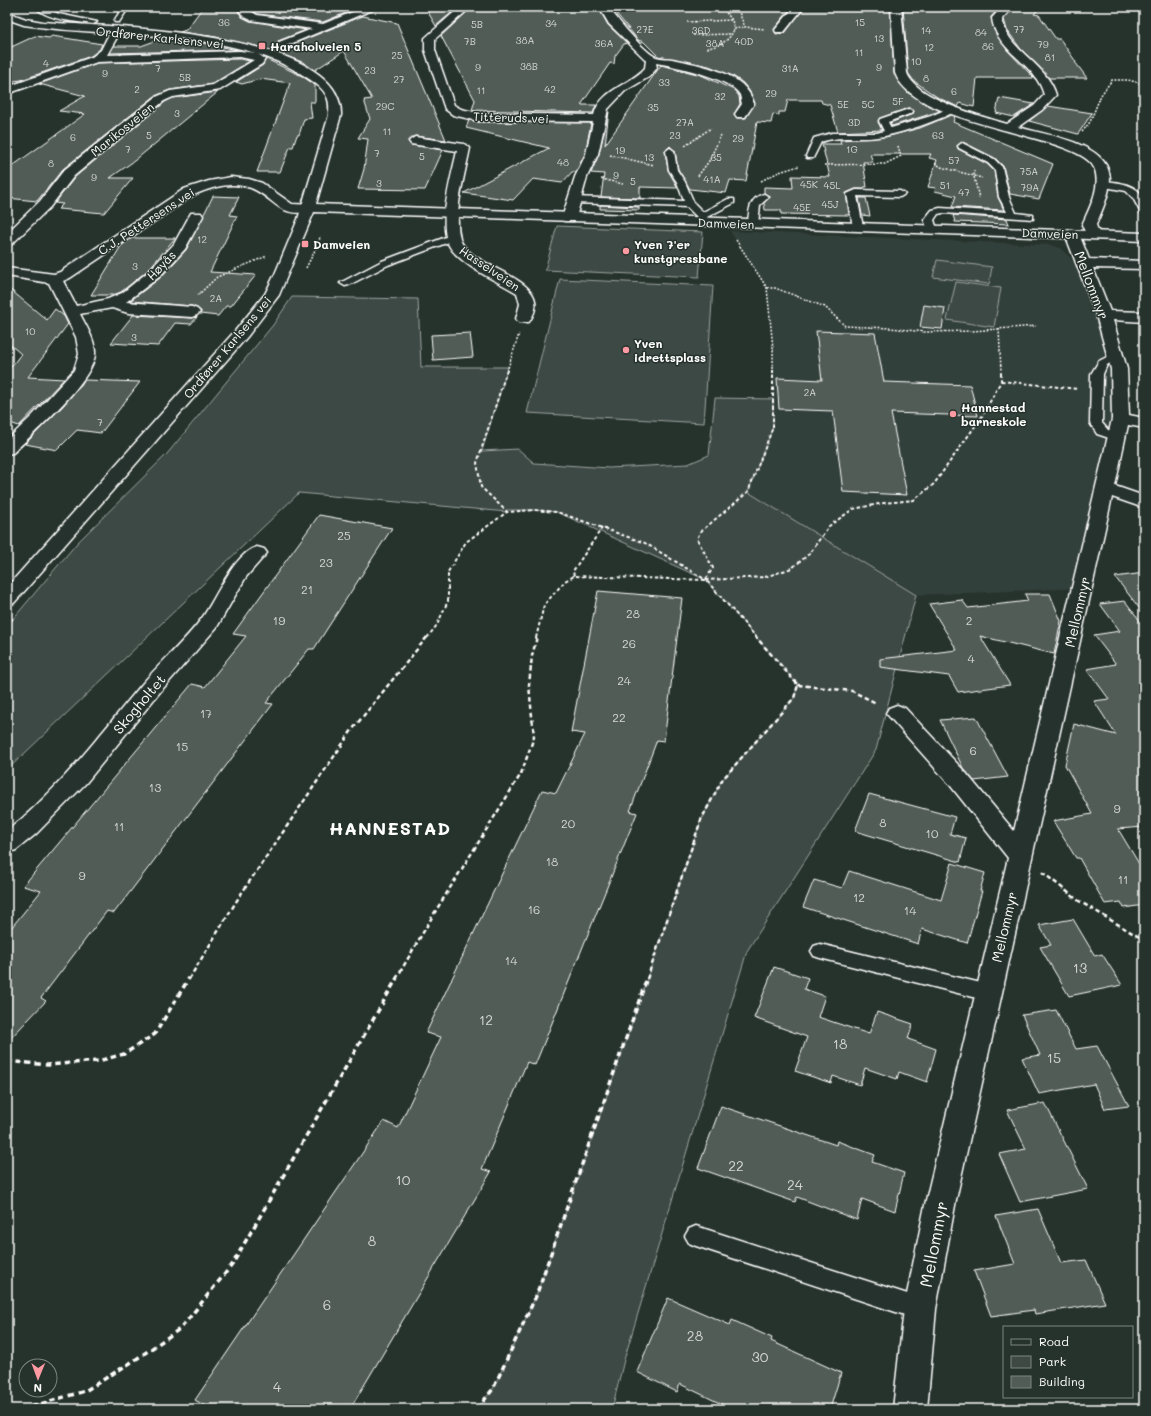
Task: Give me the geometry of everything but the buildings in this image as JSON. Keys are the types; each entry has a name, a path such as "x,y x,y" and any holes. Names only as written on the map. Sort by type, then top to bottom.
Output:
{"street":[{"path":"246,7 244,10 247,14 255,18 323,27"},
{"path":"283,44 374,7"},
{"name":"Titteruds vei","path":"466,7 430,38 430,50 449,107 457,112 478,117 598,119"},
{"path":"604,7 613,22 651,59 702,70 734,84 744,93 748,104 741,114"},
{"path":"896,7 900,72 902,78 909,87 952,110 1065,144 1085,152 1099,163 1102,172 1103,184"},
{"path":"1008,7 997,18 996,24 1004,37 1045,81 1050,90 1050,95 1038,108 1009,128"},
{"path":"780,30 797,9"},
{"name":"Ordfører Karlsens vei","path":"7,599 241,334 272,294 282,274 308,208 335,115 335,103 324,84 290,60 270,53 209,40 116,26 43,25 9,18"},
{"path":"7,91 96,59 105,52 116,26"},
{"name":"Marikosveien","path":"7,241 45,204 69,173 160,99 170,94 216,88 258,62 260,59 258,57 240,54 96,59"},
{"path":"569,218 580,177 592,154 598,119 602,108 608,99 621,89 646,75 651,68 651,59"},
{"name":"Hasselveien","path":"415,141 464,148 452,214 454,237 457,246 472,259 524,290 528,297 529,303 524,319"},
{"name":"C.J. Pettersens vei","path":"55,279 65,275 188,192 204,185 221,182 242,182 256,186 288,208 308,208"},
{"name":"Mellommyr","path":"910,1409 920,1309 941,1200 1083,588 1118,428 1119,368 1104,315 1083,263 1082,234 1089,225 1103,184"},
{"name":"Damveien","path":"308,208 569,218 703,219 727,223 1144,237"},
{"name":"Høyås","path":"70,312 113,303 127,296 154,274 180,246 196,216"},
{"path":"1083,263 1144,265"},
{"path":"7,272 55,279 70,312 84,337 87,354 82,371 38,420 7,449"},
{"name":"Høyås","path":"113,303 128,308 192,312"},
{"path":"1104,315 1144,317"},
{"path":"1118,428 1144,423"},
{"path":"1104,488 1144,502"},
{"name":"Skogholtet","path":"7,844 33,823 78,777 152,687 210,622 238,574 257,553"},
{"path":"897,713 958,779 1020,856"}],"lane":[{"path":"38,7 47,12 64,17 93,22"},
{"path":"116,26 126,7"},
{"path":"810,156 817,140 832,135 878,135 934,118 952,110"},
{"path":"888,131 884,121 909,111"},
{"path":"962,146 996,165 999,169 1004,197 1013,216"},
{"path":"670,151 673,170 681,182 690,204 703,219 732,201"},
{"path":"1103,184 1120,185 1129,188 1140,200 1144,211"},
{"path":"858,227 852,194 900,194"},
{"path":"753,224 755,203 757,200 764,197"},
{"path":"573,200 690,204"},
{"path":"932,230 929,220 935,212 950,210 1030,217"},
{"path":"345,283 386,263 454,237"},
{"path":"1115,356 1104,363 1097,374 1096,423 1099,430 1103,434 1118,428"},
{"path":"820,951 989,993"},
{"path":"696,1236 920,1309"}],"path":[{"path":"673,9 797,9"},
{"path":"707,48 719,46 733,34 734,29 732,20 724,10"},
{"path":"738,10 745,27"},
{"path":"687,22 732,20"},
{"path":"734,29 745,27 780,30"},
{"path":"694,35 733,34"},
{"path":"1065,144 1089,126 1098,100 1104,89 1112,80 1128,80 1144,84"},
{"path":"670,151 681,148 711,128"},
{"path":"681,182 700,175 709,161 720,135"},
{"path":"592,154 620,156 673,170"},
{"path":"935,163 941,167 973,177 1001,181"},
{"path":"979,212 979,192 973,177 974,169 996,165"},
{"path":"706,580 713,568 697,539 700,532 748,492 773,427 773,348 767,288 727,223"},
{"path":"217,277 258,260 271,252"},
{"path":"767,288 775,288 826,307 845,326 891,328 924,332 1036,326"},
{"path":"507,512 481,487 478,464 524,319"},
{"path":"23,1409 85,1391 135,1360 181,1328 232,1265 435,912 522,774 534,737 529,685 532,656 544,605 565,581 574,576 706,580 766,577 792,568 809,554 829,526 853,509 884,503 914,500 934,484 983,415 1001,381 999,329"},
{"path":"1001,381 1097,390"},
{"path":"7,1061 48,1066 98,1061 124,1054 155,1034 239,897 352,730 437,625 448,601 448,572 466,542 507,512 534,510 557,512 645,543 706,580 798,685 852,691 897,713"},
{"path":"574,576 573,571 602,528"},
{"path":"477,1409 493,1389 536,1296 613,1078 700,820 722,780 794,698 798,685"},
{"path":"1020,856 1079,901 1144,940"}],"shaded area":[{"path":"730,231 1051,245 1060,248 1088,274 1119,369 1121,419 1083,588 916,595 748,492 773,427 773,348 767,288"}],"green space":[{"name":"Yven 7'er kunstgressbane","path":"557,226 703,232 699,277 545,270"},
{"path":"937,260 992,267 989,284 933,277"},
{"name":"Yven idrettsplass","path":"560,279 713,286 704,423 527,413"},
{"path":"956,282 1001,288 994,327 947,320"},
{"path":"292,297 418,299 421,367 508,367 482,451 518,449 534,463 609,468 688,464 709,455 715,398 773,399 773,427 748,492 916,595 876,750 747,951 624,1360 612,1409 477,1409 493,1389 536,1296 613,1078 701,820 722,780 794,698 798,685 706,580 557,512 506,510 507,512 299,493 7,770 7,626 77,543 167,454 273,325"}],"place":[{"name":"Haraholveien 5","path":"262,46"},
{"name":"Damveien","path":"305,244"},
{"name":"Yven 7'er kunstgressbane","path":"626,251"},
{"name":"Yven idrettsplass","path":"626,350"},
{"name":"Hannestad barneskole","path":"953,414"}],"district":[{"name":"HANNESTAD","path":"390,828"}]}
